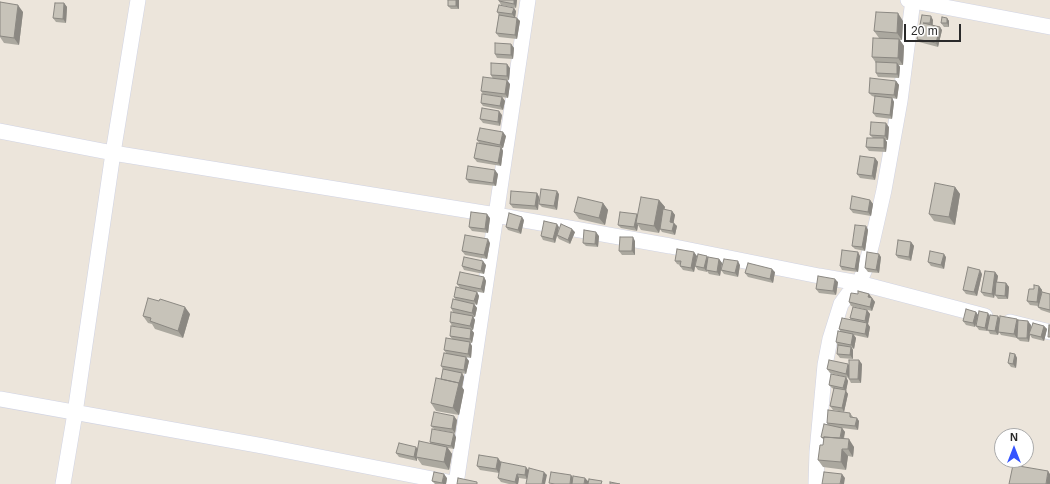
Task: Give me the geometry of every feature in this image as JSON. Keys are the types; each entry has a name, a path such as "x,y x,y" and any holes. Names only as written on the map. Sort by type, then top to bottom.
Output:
{"street":[{"path":"63,484 75,413 113,153 138,0"},
{"path":"0,399 263,446 458,484 528,0"},
{"path":"816,484 825,365 830,339 842,304 849,293 859,283 867,263 884,190 900,101 912,0 1050,27"},
{"path":"0,131 113,153 496,214 670,246 859,283 978,315 1050,332"}],"building":[{"path":"448,0 456,0 456,6 448,6"},
{"path":"514,0 514,4 499,1"},
{"path":"0,2 18,5 14,38 0,36"},
{"path":"55,3 64,3 63,19 53,18"},
{"path":"499,5 514,8 512,14 497,12"},
{"path":"876,12 898,13 897,33 874,31"},
{"path":"499,15 517,18 515,35 496,33"},
{"path":"922,15 931,16 930,23 923,23 940,27 936,43 917,39"},
{"path":"942,17 947,18 947,23 941,23"},
{"path":"873,38 899,39 898,58 872,57"},
{"path":"495,43 511,44 511,55 495,54"},
{"path":"876,62 897,63 897,74 876,73"},
{"path":"491,63 507,64 507,76 491,75"},
{"path":"483,77 507,80 505,94 481,91"},
{"path":"870,78 896,81 894,95 869,93"},
{"path":"482,94 502,97 500,106 481,103"},
{"path":"875,96 892,98 890,115 873,113"},
{"path":"482,108 499,111 498,122 480,119"},
{"path":"871,122 886,123 885,136 870,135"},
{"path":"480,128 503,132 500,145 477,140"},
{"path":"867,138 884,138 884,148 866,147"},
{"path":"477,143 501,147 498,163 474,158"},
{"path":"860,156 875,158 872,176 857,174"},
{"path":"468,166 495,170 493,183 466,179"},
{"path":"935,183 955,187 949,217 929,214"},
{"path":"541,189 557,191 554,206 539,204"},
{"path":"511,191 537,193 535,206 510,204"},
{"path":"852,196 870,200 868,212 850,209"},
{"path":"578,197 603,203 599,218 574,212"},
{"path":"641,197 659,200 654,226 636,223"},
{"path":"663,209 672,211 670,222 674,223 672,231 660,229"},
{"path":"471,212 487,214 485,229 469,227"},
{"path":"620,212 637,214 634,227 618,225"},
{"path":"509,213 522,217 518,230 506,227"},
{"path":"544,221 557,224 553,239 541,236"},
{"path":"561,224 572,229 568,240 557,235"},
{"path":"855,225 866,226 862,247 852,246"},
{"path":"584,230 596,232 595,244 583,243"},
{"path":"465,235 488,239 484,255 462,251"},
{"path":"620,237 633,237 632,251 619,251"},
{"path":"898,240 911,242 909,257 896,255"},
{"path":"677,249 694,252 691,268 680,266 681,261 675,261"},
{"path":"842,250 858,252 855,269 840,266"},
{"path":"930,251 944,254 941,265 928,262"},
{"path":"867,252 879,254 876,270 865,268"},
{"path":"698,254 707,256 704,268 695,266"},
{"path":"464,257 483,261 481,271 462,266"},
{"path":"708,257 719,259 717,272 706,270"},
{"path":"724,259 738,261 735,273 721,270"},
{"path":"748,263 772,269 770,279 745,273"},
{"path":"968,267 980,270 974,292 963,290"},
{"path":"985,271 995,272 992,294 981,292"},
{"path":"460,272 484,277 481,289 457,284"},
{"path":"818,276 835,279 833,291 816,289"},
{"path":"996,282 1006,283 1005,296 995,295"},
{"path":"1034,285 1039,286 1037,302 1027,301 1029,289 1034,289"},
{"path":"456,287 477,292 474,301 454,297"},
{"path":"858,291 869,294 868,297 872,298 870,307 849,302 851,293 858,294"},
{"path":"1042,292 1050,294 1050,310 1038,307"},
{"path":"148,298 159,301 160,299 185,307 178,331 150,321 151,318 143,316"},
{"path":"453,299 474,304 472,313 451,308"},
{"path":"853,307 867,310 865,321 850,318"},
{"path":"966,309 976,312 973,323 963,321"},
{"path":"979,311 988,313 985,328 976,326"},
{"path":"451,312 473,316 470,326 450,322"},
{"path":"990,315 998,316 995,331 987,330"},
{"path":"1000,316 1017,319 1014,334 998,332"},
{"path":"842,318 867,323 865,334 839,329"},
{"path":"1018,320 1028,321 1027,338 1017,338"},
{"path":"1033,323 1044,326 1041,337 1029,334"},
{"path":"1049,325 1050,337 1048,337"},
{"path":"451,326 471,329 470,339 450,336"},
{"path":"838,331 853,334 851,345 836,342"},
{"path":"446,338 470,342 468,354 444,350"},
{"path":"838,345 851,347 850,355 837,354"},
{"path":"444,353 466,357 464,370 441,366"},
{"path":"1010,353 1015,354 1013,364 1008,363"},
{"path":"829,360 848,364 846,374 827,369"},
{"path":"849,360 859,360 858,379 849,379"},
{"path":"443,369 462,373 459,383 441,379"},
{"path":"831,374 846,377 843,388 829,385"},
{"path":"436,378 459,383 453,408 431,403"},
{"path":"834,388 846,390 842,408 830,406"},
{"path":"828,410 850,413 850,417 857,418 855,426 827,423"},
{"path":"434,412 454,416 452,429 431,426"},
{"path":"824,424 842,428 840,438 821,437"},
{"path":"432,429 454,433 451,446 430,442"},
{"path":"824,437 849,439 848,449 842,449 841,462 818,460 820,445 823,445"},
{"path":"419,441 447,447 444,462 416,457"},
{"path":"399,443 416,447 414,457 396,453"},
{"path":"479,455 498,458 496,469 477,466"},
{"path":"501,462 526,467 525,475 517,474 515,482 498,478"},
{"path":"529,468 544,472 542,484 526,484"},
{"path":"1012,468 1030,468 1048,471 1046,484 1009,484"},
{"path":"434,472 444,474 442,483 432,481"},
{"path":"551,472 571,475 570,484 549,483"},
{"path":"824,472 842,474 840,484 822,484"},
{"path":"573,476 585,478 584,484 572,484"},
{"path":"458,478 477,482 477,484 457,484"},
{"path":"589,479 602,481 601,484 588,484"}]}
